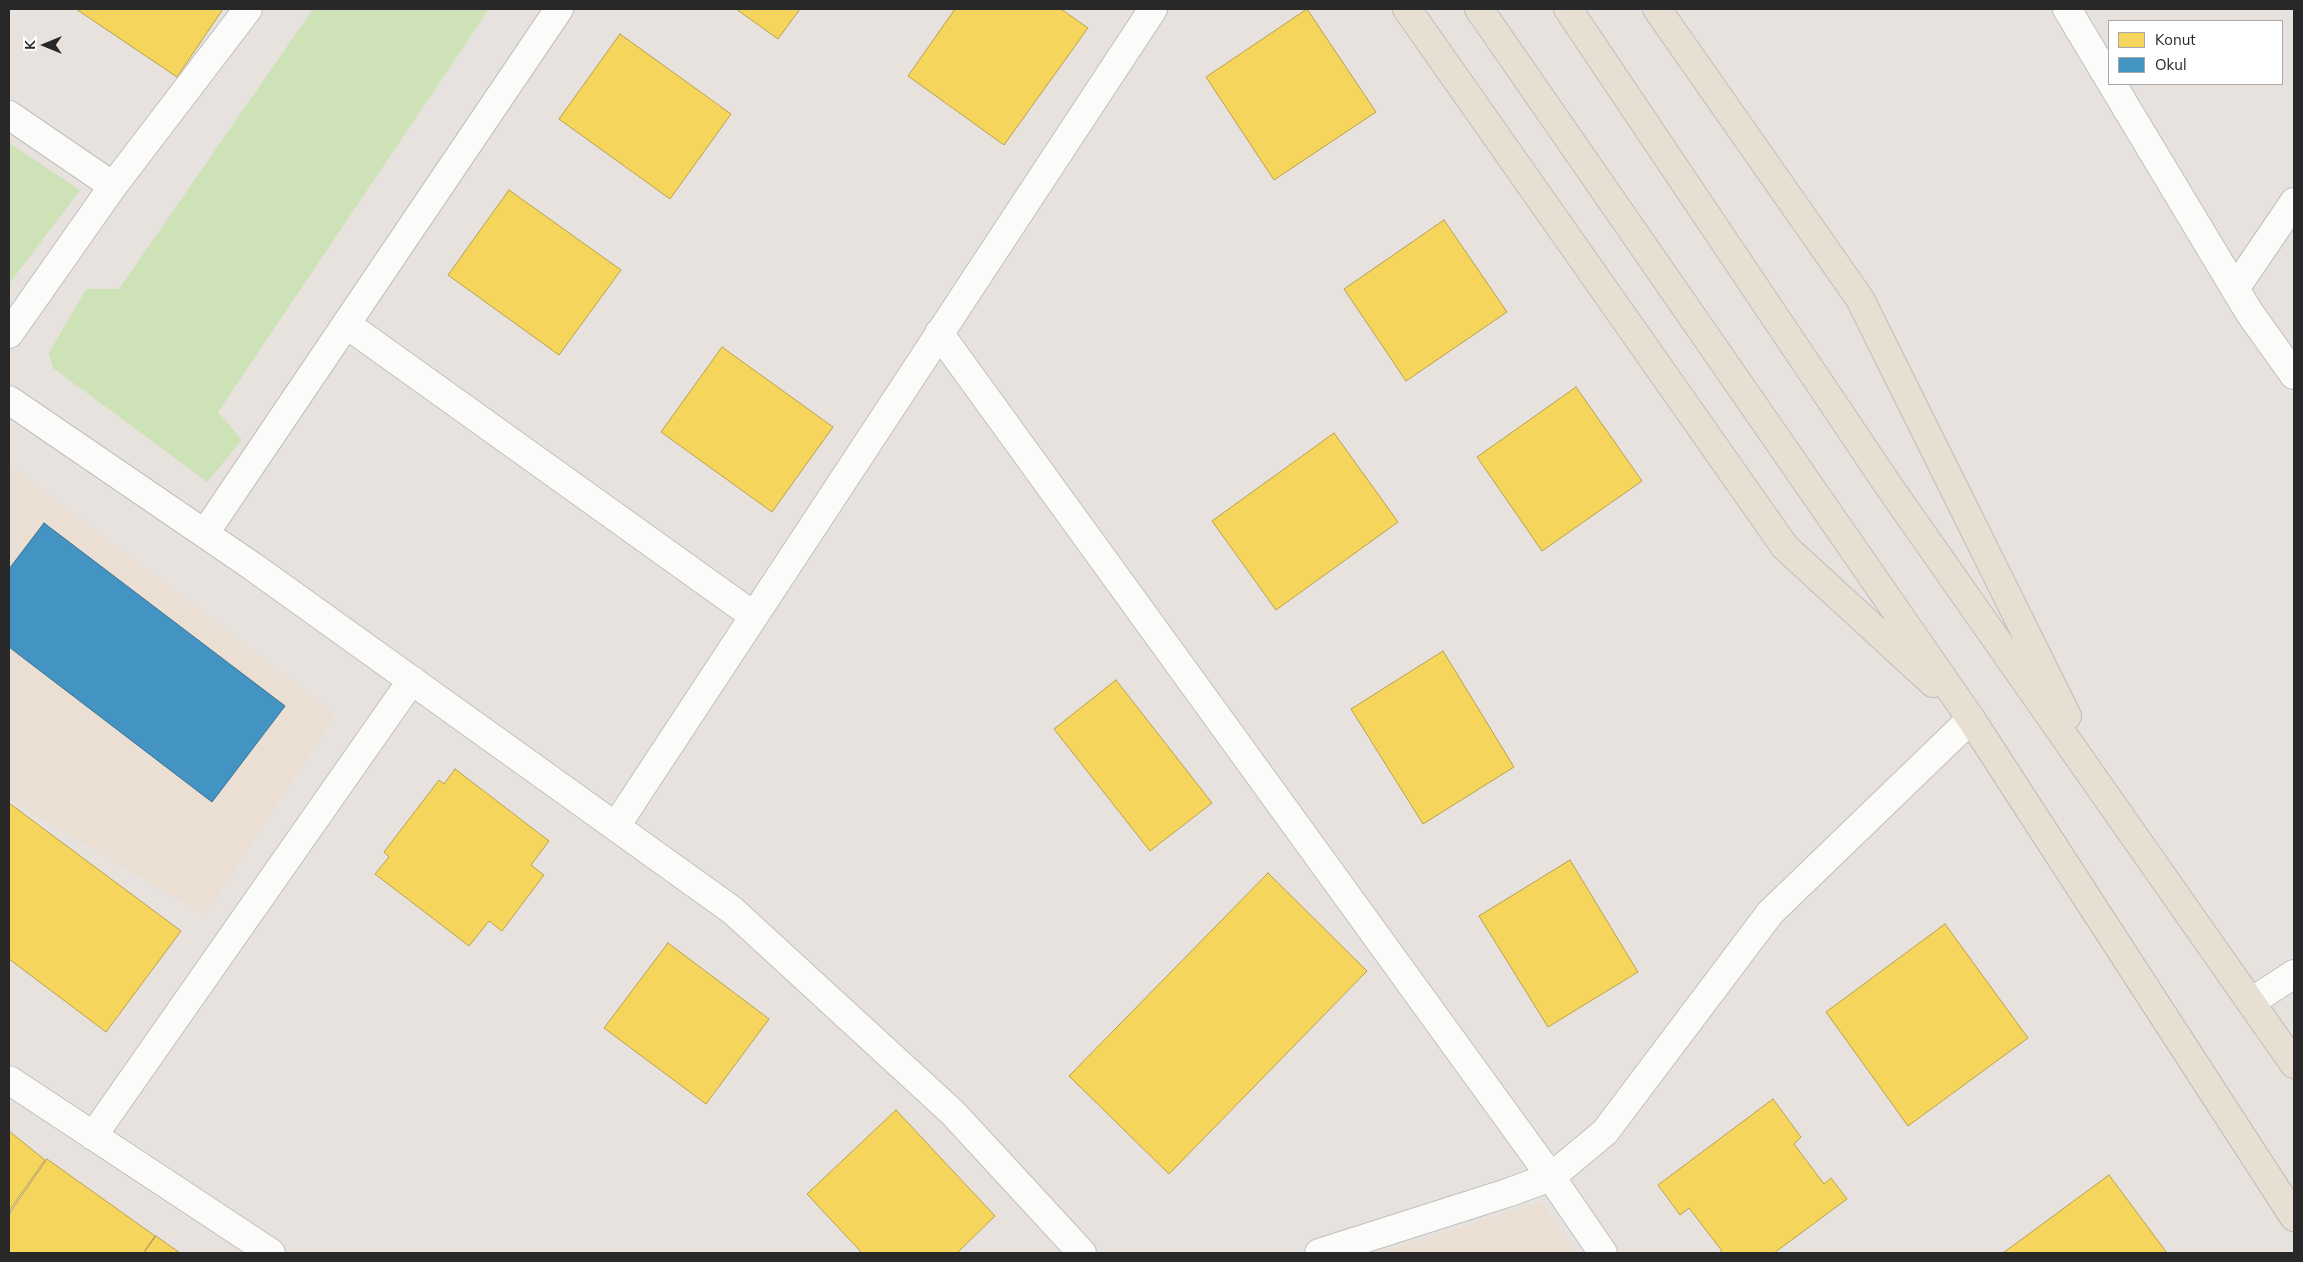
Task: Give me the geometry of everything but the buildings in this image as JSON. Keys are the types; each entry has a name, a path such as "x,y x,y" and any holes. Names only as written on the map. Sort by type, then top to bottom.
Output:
{"main road":[{"path":"1407,9 1785,547 1971,719"},
{"path":"1479,9 1971,719 2294,1217"},
{"path":"1568,9 1888,485 2294,1064"},
{"path":"1657,9 1860,299 2106,796"}],"street":[{"path":"9,334 113,186 248,9"},
{"path":"205,533 559,9"},
{"path":"616,826 1153,9"},
{"path":"2067,9 2108,77"},
{"path":"2113,85 2249,312 2294,376"},
{"path":"9,115 113,186"},
{"path":"2235,289 2294,202"},
{"path":"346,324 754,616"},
{"path":"939,333 1551,1176 1603,1253"},
{"path":"9,400 205,533 732,910 953,1113 1082,1253"},
{"path":"93,1136 412,680"},
{"path":"1319,1253 1507,1193 1551,1176 1605,1132 1770,913 1971,719"},
{"path":"2250,1002 2294,974"},
{"path":"9,1080 272,1253"}],"shaded area":[{"path":"9,465 335,714 205,915 9,799"},
{"path":"1541,1203 1577,1253 1377,1253"}],"green space":[{"path":"313,9 489,9 218,412 242,440 207,482 53,368 49,353 86,289 119,289"},
{"path":"9,143 80,190 9,284"}]}
